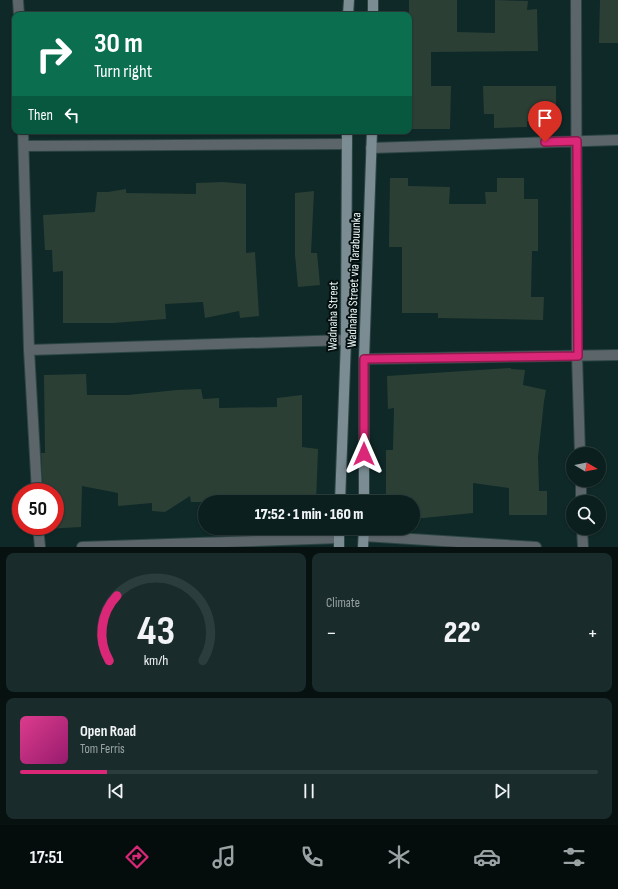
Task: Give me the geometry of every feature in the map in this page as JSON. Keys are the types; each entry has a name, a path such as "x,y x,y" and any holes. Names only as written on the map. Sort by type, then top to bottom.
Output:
{"main road":[{"path":"348,12 349,0"},
{"path":"373,0 373,12"},
{"name":"Wadnaha Street","path":"340,495 346,340 347,134"},
{"name":"Wadnaha Street via Tarabuunka","path":"364,495 364,359 372,134"},
{"path":"364,535 364,547"}],"street":[{"path":"18,0 19,12"},
{"path":"576,0 580,447"},
{"path":"23,134 29,350 36,483"},
{"path":"371,148 618,140"},
{"path":"24,146 346,144"},
{"path":"29,350 346,340"},
{"path":"364,359 618,355"},
{"path":"39,535 40,547"},
{"path":"398,535 536,547"},
{"path":"582,535 583,547"},
{"path":"82,547 339,538"}],"building":[{"path":"409,0 457,0 457,32 495,33 495,0 528,1 527,10 537,9 538,51 431,52 431,86 451,86 450,129 412,129 412,12 409,12"},
{"path":"600,0 618,0 618,43 599,43"},
{"path":"483,86 556,86 556,121 527,121 527,127 494,128 494,114 484,114"},
{"path":"390,178 408,178 408,186 450,187 449,204 486,204 485,192 497,192 497,178 524,178 524,199 538,199 538,251 532,251 531,297 544,297 543,320 438,318 438,313 402,313 402,247 389,247"},
{"path":"223,182 246,184 246,253 255,252 259,316 240,318 239,311 205,318 203,302 165,304 166,319 113,323 63,323 63,271 53,272 52,250 45,250 43,215 95,212 97,192 126,189 126,193 196,194 196,183"},
{"path":"314,191 311,253 317,253 320,285 298,287 295,255 295,193"},
{"path":"511,368 525,370 523,385 546,390 538,457 539,491 547,491 547,515 509,515 509,488 473,483 473,513 420,518 420,495 386,495 386,450 393,450 394,408 388,409 387,376"},
{"path":"86,374 87,395 128,395 201,389 203,399 219,398 219,408 277,407 277,398 302,395 302,447 318,449 316,495 198,495 198,502 191,502 190,496 165,512 152,511 152,503 118,506 118,493 82,486 81,527 64,528 64,483 43,483 41,453 45,453 44,375"}],"route":[{"path":"364,454 364,359 578,356 577,141 545,142"}]}
